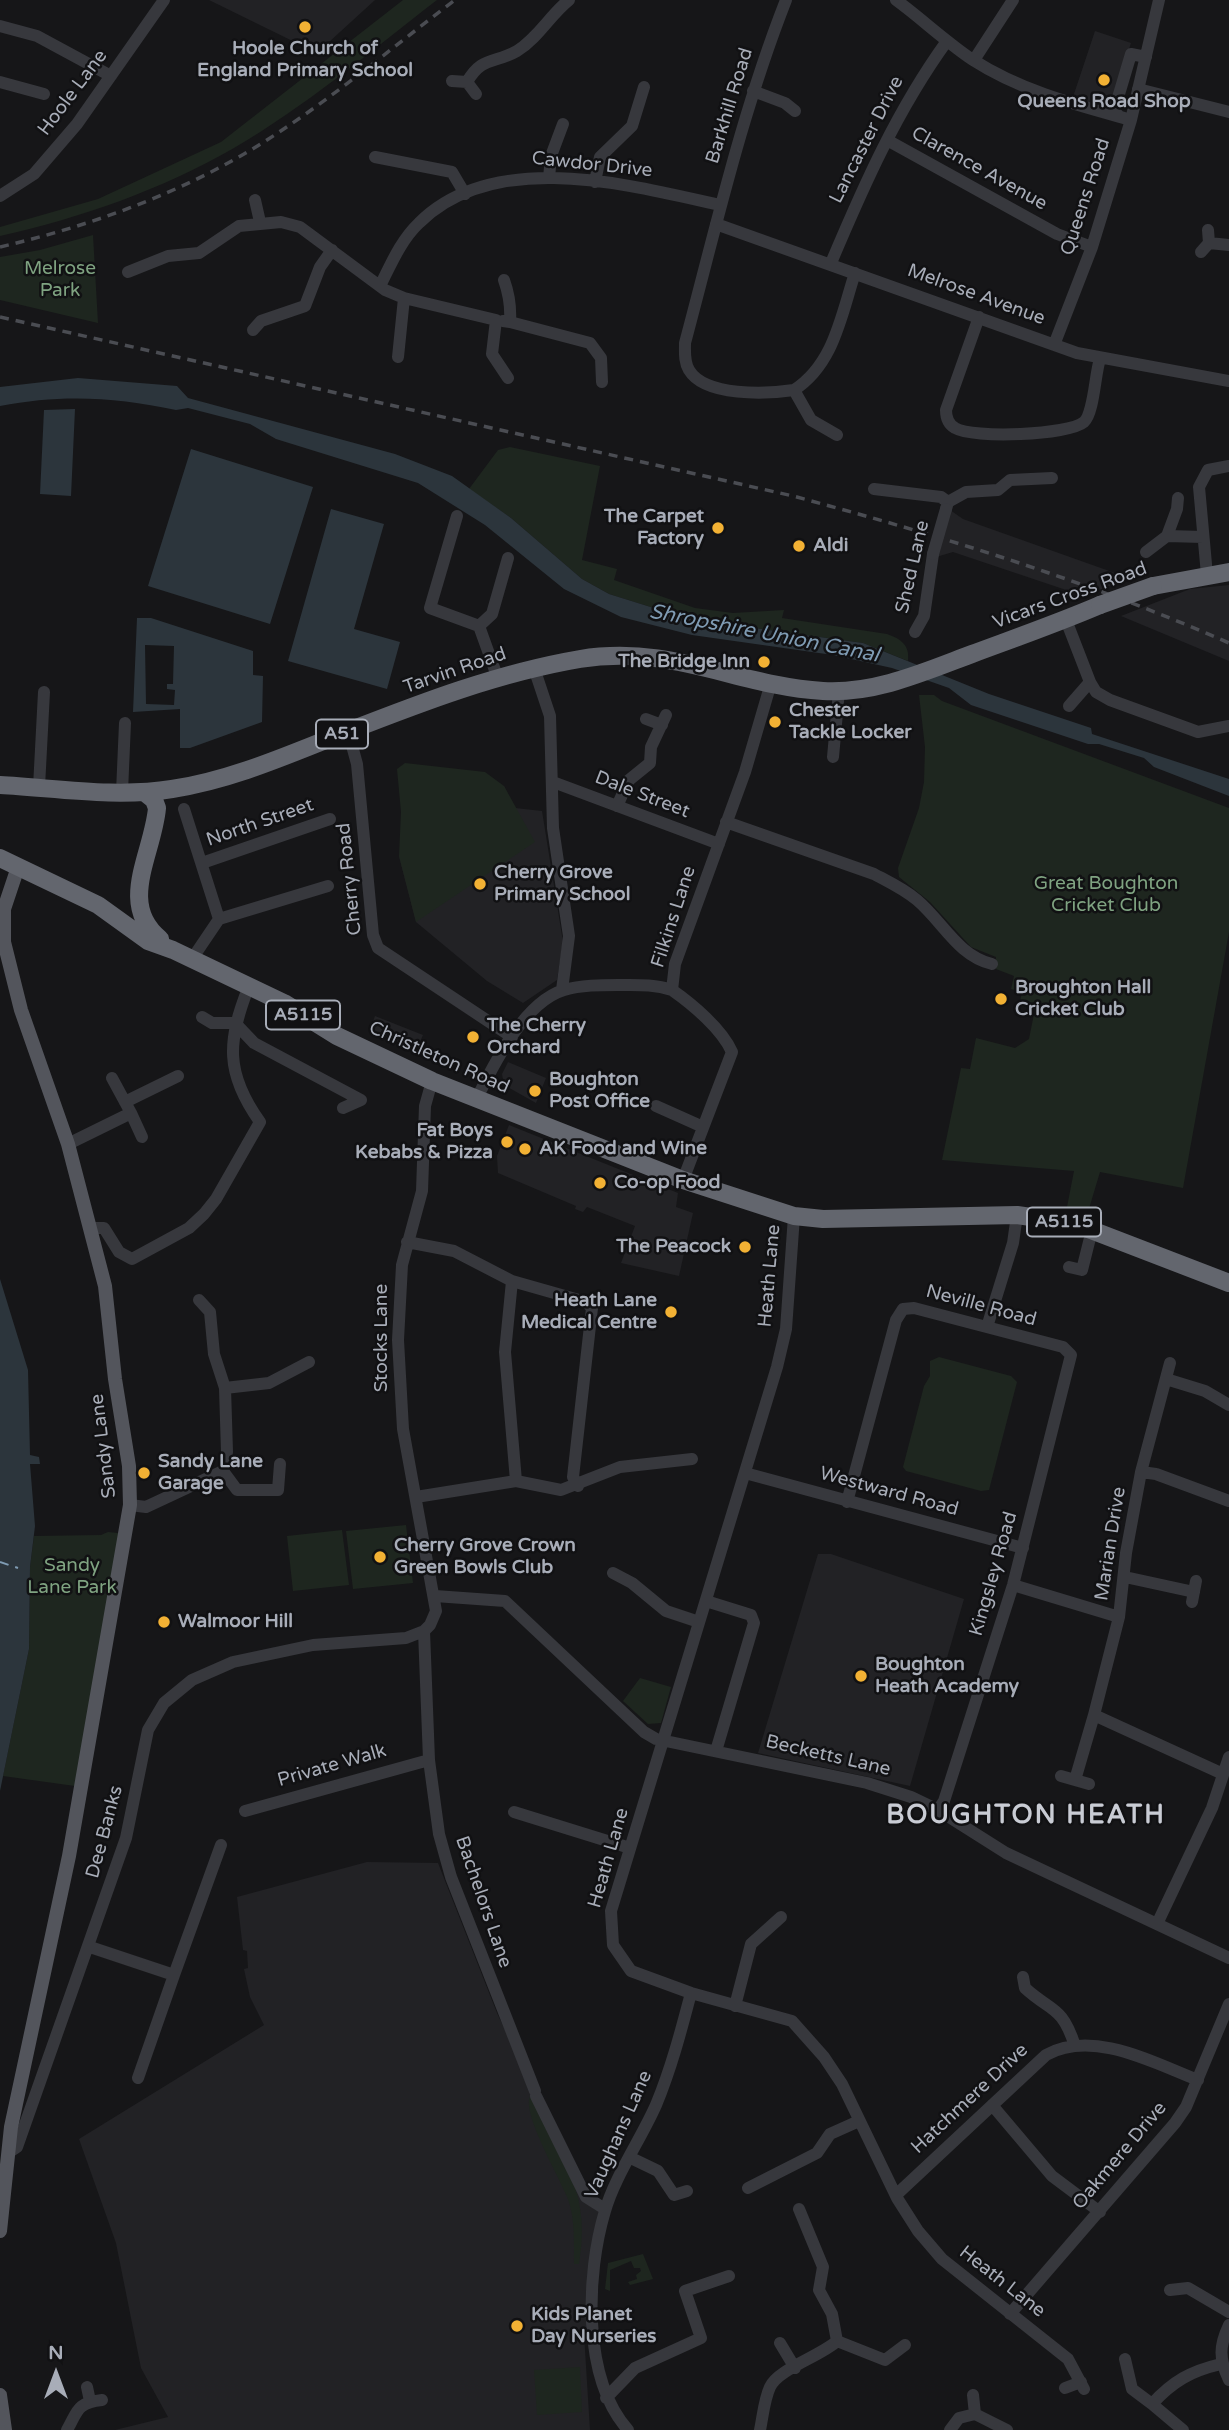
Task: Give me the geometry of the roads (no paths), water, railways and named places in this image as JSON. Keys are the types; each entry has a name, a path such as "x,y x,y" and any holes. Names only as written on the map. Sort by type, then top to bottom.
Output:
{"highway":[{"name":"Vicars Cross Road","path":"929,670 1153,586 1229,572"},
{"name":"Tarvin Road","path":"0,785 122,792 186,787 281,758 497,676 583,659 629,655 684,662 771,682 839,691 882,685 929,670"},
{"path":"98,905 120,909 127,905 138,890 156,824 168,799 186,787"},
{"path":"144,792 154,800 157,808 156,824"},
{"name":"Christleton Road","path":"0,858 98,905 148,940 284,1003 337,1036 432,1081 683,1180 794,1216 823,1219 1017,1215"},
{"name":"A5115","path":"138,890 140,917 148,930 173,950"},
{"name":"A5115","path":"1017,1215 1073,1223 1229,1283"}],"main road":[{"name":"Sandy Lane","path":"8,2153 21,2073 77,1812 130,1505 129,1466 115,1380 105,1286 68,1144 8,967 2,917 18,867"},
{"name":"Dee Banks","path":"0,2231 8,2153"},
{"path":"0,2395 5,2430"}],"street":[{"name":"Hoole Lane","path":"0,195 34,174 77,124 164,0"},
{"path":"467,82 479,64 516,51 544,29 569,0"},
{"path":"896,0 974,60 1045,95 1118,115"},
{"path":"974,60 1013,0"},
{"name":"Queens Road","path":"1118,115 1138,89 1159,0"},
{"name":"Barkhill Road","path":"783,1 753,91 720,205 685,343 685,358 690,371 700,382 712,386 762,395 794,390"},
{"path":"0,26 37,36 111,76"},
{"name":"Lancaster Drive","path":"831,263 865,181 920,78 947,41"},
{"name":"Queens Road","path":"1054,345 1092,247 1131,54 1146,57"},
{"path":"452,81 467,82 476,94"},
{"path":"0,82 44,94"},
{"path":"595,181 600,157 632,126 644,88"},
{"path":"1138,89 1229,112"},
{"path":"753,91 792,104"},
{"path":"549,178 551,156 563,124"},
{"name":"Clarence Avenue","path":"887,140 1057,234 1092,247"},
{"path":"375,157 452,172 465,194"},
{"name":"Cawdor Drive","path":"380,286 401,245 416,225 434,210 465,194 520,177 595,181 643,188 720,205"},
{"path":"255,200 260,222"},
{"path":"128,272 168,256 199,253 239,226 281,222 300,227 380,286 404,298 590,343 602,361 602,382"},
{"name":"Melrose Avenue","path":"716,224 1054,345 1100,359 1229,381"},
{"path":"1206,241 1229,245"},
{"path":"253,330 261,321 305,306 320,267 332,250"},
{"path":"834,429 806,415 794,390 809,380 827,358 855,273"},
{"path":"504,280 510,298 510,322"},
{"path":"398,357 404,298"},
{"path":"979,317 946,410 948,421 959,430 1007,434 1053,431 1082,423 1089,415 1100,359"},
{"path":"496,320 492,354 508,378"},
{"path":"1207,575 1199,487 1208,470 1229,466"},
{"path":"947,505 966,492 998,490 1010,480 1052,478"},
{"name":"Shed Lane","path":"874,489 941,497 947,505 933,554 924,616 915,632"},
{"path":"1146,551 1167,536 1178,498"},
{"path":"457,516 430,608 479,626"},
{"path":"1167,536 1203,537"},
{"path":"479,626 492,614 508,558"},
{"path":"1066,620 1096,692 1110,700 1198,733 1229,726"},
{"path":"479,626 497,676"},
{"path":"534,668 550,716 555,843 569,936 562,990"},
{"name":"Filkins Lane","path":"683,1180 732,1052 729,1044 672,990 675,964 753,747 771,682"},
{"path":"1069,706 1090,682"},
{"path":"838,752 839,691"},
{"path":"39,788 44,692"},
{"path":"617,806 629,780 650,763 651,747 664,720 646,719"},
{"path":"122,792 125,723"},
{"name":"Cherry Road","path":"348,732 357,764 373,935 379,948 512,1037"},
{"name":"Dale Street","path":"553,782 719,844"},
{"path":"184,809 219,919"},
{"name":"North Street","path":"202,863 330,819"},
{"path":"726,822 893,883 918,901 967,954 992,964"},
{"path":"192,959 219,919 328,886"},
{"path":"477,1098 512,1037 530,1014 562,990 602,985 656,985 672,990"},
{"path":"90,1228 104,1228 119,1252 132,1259 189,1228 216,1199 260,1122 238,1087 234,1073 234,1023 249,986"},
{"path":"202,1017 212,1023 234,1023 254,1043 361,1100 343,1108"},
{"path":"68,1144 178,1076"},
{"path":"112,1078 142,1137"},
{"name":"Stocks Lane","path":"432,1081 425,1106 425,1173 407,1242 399,1294 399,1381 403,1429 435,1596"},
{"path":"656,1106 703,1127"},
{"path":"987,1327 1013,1243 1017,1215"},
{"name":"Heath Lane","path":"794,1216 786,1329 745,1473 611,1911 613,1945 631,1971 691,1993 792,2021 824,2057 896,2195 918,2231 942,2259 1068,2359 1083,2386 1065,2388"},
{"path":"1069,1267 1082,1270 1092,1230"},
{"path":"407,1242 454,1251 512,1281 586,1302 592,1308 573,1477 578,1486"},
{"path":"512,1281 505,1352 516,1481"},
{"path":"199,1300 210,1312 214,1354 225,1388 227,1452 223,1471 237,1490 279,1496 280,1464"},
{"name":"Neville Road","path":"847,1502 896,1321 903,1309 914,1308 1063,1347"},
{"name":"Kingsley Road","path":"938,1810 944,1801 1023,1548 1070,1366 1071,1355 1063,1347"},
{"name":"Marian Drive","path":"1075,1780 1119,1617 1141,1472 1170,1363"},
{"path":"225,1388 269,1383 304,1371"},
{"path":"1166,1379 1205,1391 1229,1405"},
{"path":"416,1497 516,1481 561,1490 578,1486 620,1467 686,1463"},
{"path":"130,1505 146,1507 223,1471"},
{"path":"1141,1472 1156,1474 1229,1501"},
{"name":"Westward Road","path":"745,1473 1023,1548"},
{"path":"613,1574 632,1583 666,1611 699,1622"},
{"path":"1125,1577 1194,1592"},
{"path":"1013,1585 1119,1617"},
{"name":"Bachelors Lane","path":"435,1596 436,1611 424,1631 429,1760 439,1834 451,1877 536,2093 586,2197 606,2209"},
{"name":"Becketts Lane","path":"435,1596 505,1601 644,1732 663,1742 867,1783 938,1810 1006,1853 1229,1958"},
{"path":"706,1601 751,1615 754,1623 716,1751"},
{"name":"Dee Banks","path":"8,2153 17,2147 131,1825 148,1730 154,1716 174,1692 213,1669 250,1657 313,1645 406,1638 424,1631"},
{"path":"1094,1715 1223,1774"},
{"path":"1157,1924 1212,1808 1229,1757"},
{"name":"Private Walk","path":"245,1811 429,1760"},
{"path":"1060,1776 1089,1784"},
{"path":"514,1812 630,1848"},
{"path":"138,2078 221,1845"},
{"path":"735,2006 751,1944 781,1917"},
{"path":"90,1947 174,1975"},
{"path":"1023,1987 1056,2011 1070,2031 1075,2046"},
{"name":"Vaughans Lane","path":"628,2430 606,2398 593,2348 596,2256 606,2209 656,2104 691,1993"},
{"name":"Oakmere Drive","path":"1010,2314 1175,2123 1198,2080 1229,2004"},
{"name":"Hatchmere Drive","path":"896,2195 1046,2054 1059,2048 1075,2046 1130,2053 1198,2080"},
{"path":"992,2105 1052,2176 1100,2212"},
{"path":"748,2188 817,2153 830,2134 859,2121"},
{"path":"631,2158 658,2171 674,2201 687,2191"},
{"path":"799,2209 823,2267 820,2290 832,2314 837,2341"},
{"path":"606,2398 635,2368 706,2337 685,2291 729,2276"},
{"path":"1170,2290 1188,2288 1229,2312"},
{"path":"1229,2325 1220,2351 1221,2364 1229,2380"},
{"path":"837,2341 886,2366 905,2345"},
{"path":"760,2430 770,2386 776,2378 826,2351 837,2341"},
{"path":"780,2343 795,2368"},
{"path":"1125,2359 1132,2389 1183,2430"},
{"path":"1152,2404 1166,2388 1189,2372 1221,2364"},
{"path":"66,2430 74,2413 96,2401 88,2387"},
{"path":"973,2395 975,2414"},
{"path":"950,2430 959,2417 975,2414 1007,2430"}],"water":[{"name":"Shropshire Union Canal","path":"78,378 177,386 188,398 395,454 452,476 511,518 582,579 609,594 689,619 863,643 989,694 1091,728 1092,734 1229,779 1229,796 1154,767 1144,758 1099,744 1088,744 971,705 949,688 892,668 833,655 692,635 621,617 564,589 485,525 418,483 276,439 250,424 188,408 176,410 110,400 45,400 0,406 0,387"},
{"path":"75,409 71,496 40,494 44,410"},
{"path":"191,449 313,487 270,624 148,586"},
{"path":"331,509 384,524 354,629 400,642 387,689 288,661"},
{"path":"137,618 151,618 253,651 253,675 263,676 262,722 190,748 180,748 180,709 133,712","holes":["145,645 174,646 173,684 167,684 167,689 175,690 174,705 146,704"]},
{"path":"0,1279 28,1370 30,1455 39,1457 40,1464 30,1464 35,1526 30,1567 29,1649 0,1791"}],"railway":[{"path":"0,247 125,210 215,170 299,119 455,0"},
{"path":"0,317 793,496 1014,561 1229,643"}],"place":[{"name":"Hoole Church of England Primary School","path":"305,27"},
{"name":"Queens Road Shop","path":"1104,80"},
{"name":"The Carpet Factory","path":"718,528"},
{"name":"Aldi","path":"799,546"},
{"name":"The Bridge Inn","path":"764,662"},
{"name":"Chester Tackle Locker","path":"775,722"},
{"name":"Cherry Grove Primary School","path":"480,884"},
{"name":"Broughton Hall Cricket Club","path":"1001,999"},
{"name":"The Cherry Orchard","path":"473,1037"},
{"name":"Boughton Post Office","path":"535,1091"},
{"name":"Fat Boys Kebabs & Pizza","path":"507,1142"},
{"name":"AK Food and Wine","path":"525,1149"},
{"name":"Co-op Food","path":"600,1183"},
{"name":"The Peacock","path":"745,1247"},
{"name":"Heath Lane Medical Centre","path":"671,1312"},
{"name":"Sandy Lane Garage","path":"144,1473"},
{"name":"Cherry Grove Crown Green Bowls Club","path":"380,1557"},
{"name":"Walmoor Hill","path":"164,1622"},
{"name":"Boughton Heath Academy","path":"861,1676"},
{"name":"Kids Planet Day Nurseries","path":"517,2326"}],"district":[{"name":"BOUGHTON HEATH","path":"1026,1816"}],"park label":[{"name":"Melrose Park","path":"60,280"},
{"name":"Great Boughton Cricket Club","path":"1106,895"},
{"name":"Sandy Lane Park","path":"72,1577"}]}
